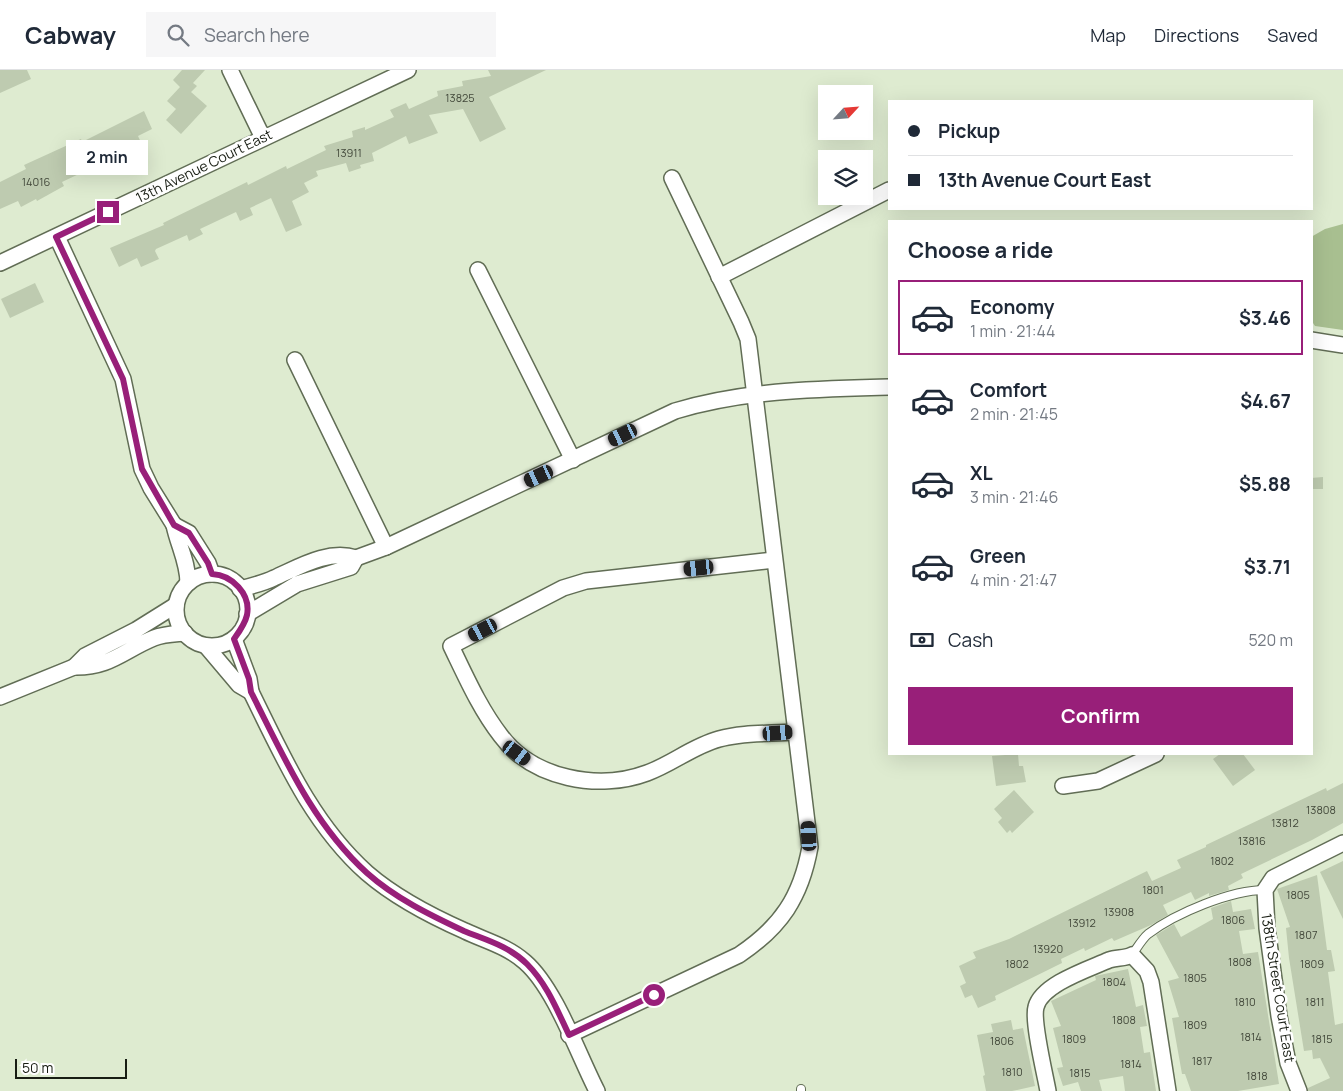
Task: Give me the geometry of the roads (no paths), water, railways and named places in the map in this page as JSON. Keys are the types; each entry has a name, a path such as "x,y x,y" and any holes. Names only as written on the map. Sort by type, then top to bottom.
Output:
{"street":[{"path":"230,70 263,138"},
{"name":"13th Avenue Court East","path":"0,263 408,70"},
{"path":"569,1035 739,954 762,939 776,926 789,908 807,866 810,847 748,339 672,178"},
{"path":"719,277 888,191"},
{"path":"56,237 123,379 142,469 174,525 177,541 188,570 188,583"},
{"path":"478,270 573,460"},
{"path":"1313,340 1343,344"},
{"path":"295,360 386,547"},
{"path":"206,646 225,644 234,639 247,614 297,584 351,567 356,558 386,547 675,411 701,403 756,393 888,387"},
{"path":"174,525 189,533 208,563 212,574"},
{"path":"240,589 272,579 314,560 346,554 356,558"},
{"path":"774,560 586,581 563,588 451,646 488,718 502,738 532,763 573,778 592,781 630,778 647,773 702,744 721,738 795,732"},
{"path":"247,614 245,595 240,589 230,578 212,574 196,577 188,583 176,605 176,617 189,638 206,646 239,685 251,692"},
{"path":"0,697 74,667 85,656 136,630 176,605"},
{"path":"74,667 91,668 102,665 120,658 152,639 185,633"},
{"path":"234,639 249,679 251,692 297,784 330,834 368,874 389,890 438,919 496,942 526,963 542,980 596,1091"},
{"path":"1063,786 1098,782 1154,755"},
{"path":"1267,888 1273,878 1343,843"},
{"name":"138th Street Court East","path":"1267,888 1267,928 1279,1016 1288,1063 1299,1091"},
{"path":"1048,1091 1035,1013 1040,998 1053,987 1112,959 1132,955 1146,971 1151,982 1168,1091"}],"lane":[{"path":"1132,955 1147,935 1172,919 1222,899 1251,890 1267,888"}]}
